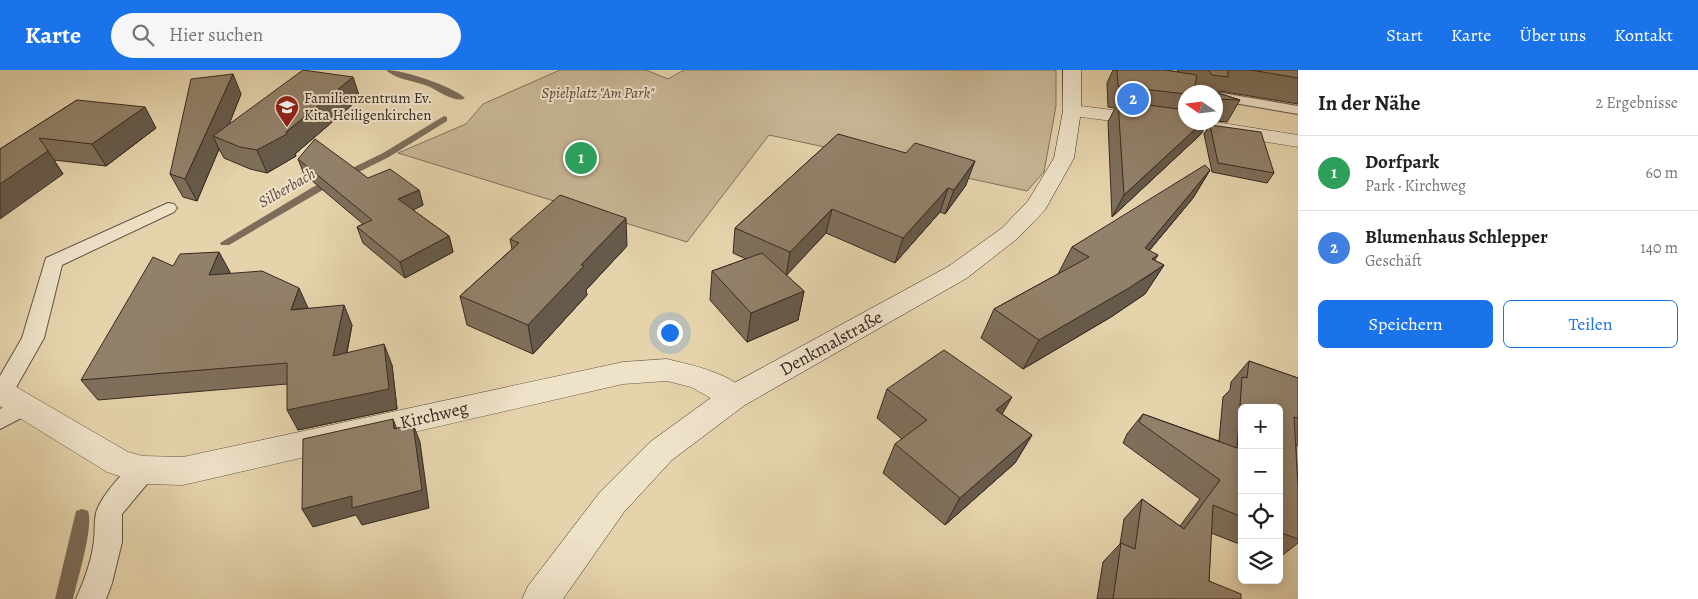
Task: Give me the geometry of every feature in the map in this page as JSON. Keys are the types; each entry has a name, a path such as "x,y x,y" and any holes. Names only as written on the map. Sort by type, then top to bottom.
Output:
{"main road":[{"name":"Denkmalstraße","path":"541,599 618,496 661,451 734,397 958,272 1010,233 1037,206 1064,158 1072,112 1072,70"},
{"path":"1072,112 1223,129 1298,141"},
{"name":"Kirchweg","path":"7,403 118,462 142,470 183,471 623,373 667,370 699,378 734,397"}],"lane":[{"path":"1223,97 1298,110"},
{"path":"7,403 33,338 53,262 168,208"},
{"path":"92,599 108,542 109,513 114,504 142,470"}],"green space":[{"name":"Spielplatz \"Am Park\"","path":"560,70 646,70 668,79 684,70 1056,70 1056,106 1044,172 1027,191 769,135 687,242 398,153 466,124 483,104"}],"building":[{"path":"303,70 353,77 286,132 287,134 257,150 240,147 213,136"},
{"path":"1117,70 1165,70 1197,75 1195,85 1178,85 1178,93 1118,86"},
{"path":"1208,70 1228,70 1228,77 1212,75"},
{"path":"1251,70 1298,70 1298,78"},
{"path":"233,74 185,179 170,174 191,79"},
{"path":"1223,95 1240,100 1223,99"},
{"path":"77,100 145,107 92,144 39,138 48,151 0,184 0,149"},
{"path":"1118,101 1178,109 1178,130 1194,130 1124,195"},
{"path":"1223,127 1261,132 1274,173 1218,163 1211,130 1223,130"},
{"path":"838,134 906,153 915,143 975,161 954,190 948,188 903,238 832,209 790,252 735,228"},
{"path":"315,139 368,178 390,169 419,190 398,199 449,236 400,262 357,227 372,220 298,159"},
{"path":"1205,165 1210,170 1145,248 1158,255 1152,259 1164,265 1129,288 1039,340 994,309 1089,257 1072,247"},
{"path":"560,195 626,218 528,325 460,296 519,243 510,239"},
{"path":"219,252 209,275 262,271 299,288 291,310 344,305 333,356 384,344 389,389 287,410 287,363 81,380 153,257 173,266 180,254"},
{"path":"762,253 804,291 751,313 712,271"},
{"path":"944,350 1012,397 996,410 1032,435 960,498 895,444 927,420 887,389"},
{"path":"1249,361 1298,378 1298,418 1294,417 1298,487 1298,539 1283,533 1283,404 1240,404 1242,377 1247,378"},
{"path":"1143,414 1237,448 1238,434 1238,515 1213,505 1209,581 1241,594 1241,599 1113,599 1121,543 1135,549 1142,499 1184,529 1220,480 1139,422"},
{"path":"393,419 394,429 413,424 422,490 352,508 352,496 302,509 303,439"}],"waterway":[{"name":"Silberbach","path":"390,70 394,73 421,80 461,98"},
{"name":"Silberbach","path":"225,243 317,189 386,155 444,119"},
{"name":"Silberbach","path":"64,599 78,544 82,516"}],"place":[{"name":"Blumenhaus Schlepper","path":"1133,99"},
{"name":"Familienzentrum Ev. Kita Heiligenkirchen","path":"287,128"},
{"name":"Dorfpark","path":"581,158"}]}
